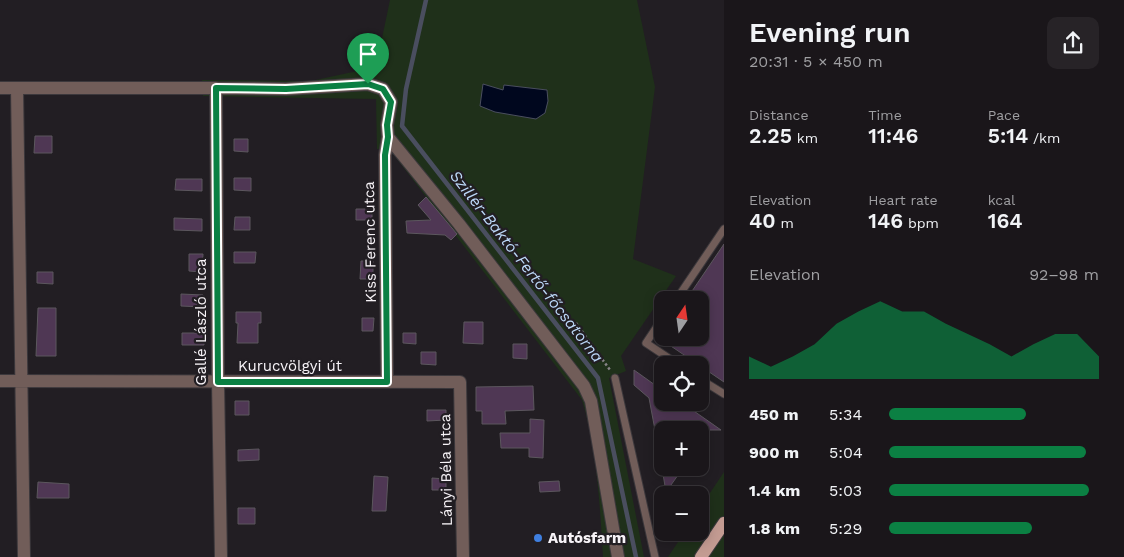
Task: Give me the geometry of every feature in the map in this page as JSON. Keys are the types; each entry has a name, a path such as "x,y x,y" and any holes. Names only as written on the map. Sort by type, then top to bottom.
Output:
{"main road":[{"path":"701,557 724,524"}],"street":[{"name":"Kiss Ferenc utca","path":"216,88 286,89 368,84 383,89 391,102 385,155 387,382"},
{"path":"0,88 216,88"},
{"path":"17,88 24,557"},
{"name":"Gallé László utca","path":"216,88 221,557"},
{"path":"388,137 471,239 584,386 591,402 618,557"},
{"name":"Kurucvölgyi út","path":"0,381 460,382"},
{"name":"Lányi Béla utca","path":"460,382 463,557"}],"lane":[{"path":"682,291 724,230"},
{"path":"654,331 646,343 666,356"},
{"path":"616,378 655,557"},
{"path":"709,384 724,394"}],"path":[{"path":"576,323 616,378"}],"green space":[{"path":"390,0 637,0 655,87 633,259 676,276 666,291 654,291 654,308 621,356 626,371 609,378 644,557 603,557 594,458 582,400 390,150 377,149 376,99 203,96 202,80 311,81 376,67"},
{"path":"724,472 724,557 668,557 679,541 709,541 709,494"}],"water":[{"path":"483,84 503,90 504,85 547,90 548,101 545,113 536,119 495,112 480,106"}],"building":[{"path":"35,136 52,136 52,153 34,153"},
{"path":"234,139 248,139 248,152 234,151"},
{"path":"234,178 251,178 251,191 234,190"},
{"path":"176,179 202,179 202,191 175,190"},
{"path":"426,197 457,234 451,240 445,235 407,233 406,221 431,220 418,205"},
{"path":"356,209 372,209 372,220 356,220"},
{"path":"235,217 250,217 250,230 234,230"},
{"path":"174,218 202,219 202,231 174,230"},
{"path":"724,244 724,382 709,372 709,356 686,356 671,346 709,346 709,291 692,291"},
{"path":"234,252 256,252 255,263 234,263"},
{"path":"189,254 203,254 202,272 189,271"},
{"path":"361,261 373,261 373,279 360,279"},
{"path":"37,272 53,272 53,284 37,283"},
{"path":"181,294 203,295 203,307 181,306"},
{"path":"38,308 56,308 56,356 36,356"},
{"path":"236,312 261,312 261,323 258,323 258,343 237,343 238,323 236,323"},
{"path":"362,318 374,318 373,331 362,331"},
{"path":"464,322 483,322 483,344 463,343"},
{"path":"182,333 204,333 204,345 182,345"},
{"path":"403,333 416,333 416,344 403,343"},
{"path":"513,344 527,344 527,359 513,358"},
{"path":"421,352 436,352 436,365 421,364"},
{"path":"634,370 654,384 654,411 694,411 708,421 654,421 654,425 649,398 634,385"},
{"path":"533,386 534,410 505,411 506,424 482,424 482,411 476,411 476,387"},
{"path":"235,401 249,401 249,415 235,415"},
{"path":"427,410 446,410 446,420 427,421"},
{"path":"530,419 544,420 543,458 529,457 529,448 501,448 500,433 530,433"},
{"path":"709,422 721,430 709,430"},
{"path":"259,449 259,460 238,461 238,450"},
{"path":"374,476 388,477 386,511 372,511"},
{"path":"663,476 677,476 670,486 665,486"},
{"path":"432,478 446,479 446,490 432,490"},
{"path":"559,481 560,491 540,492 539,482"},
{"path":"38,482 69,484 69,498 37,498"},
{"path":"238,508 255,508 255,524 238,524"}],"waterway":[{"name":"Szillér-Baktó-Fertő-főcsatorna","path":"426,0 406,89 402,126 598,378 636,557"}],"place":[{"name":"Autósfarm","path":"538,538"}],"route":[{"path":"368,84 383,89 391,102 385,155 387,382 218,382 216,88 286,89 368,84"}]}
